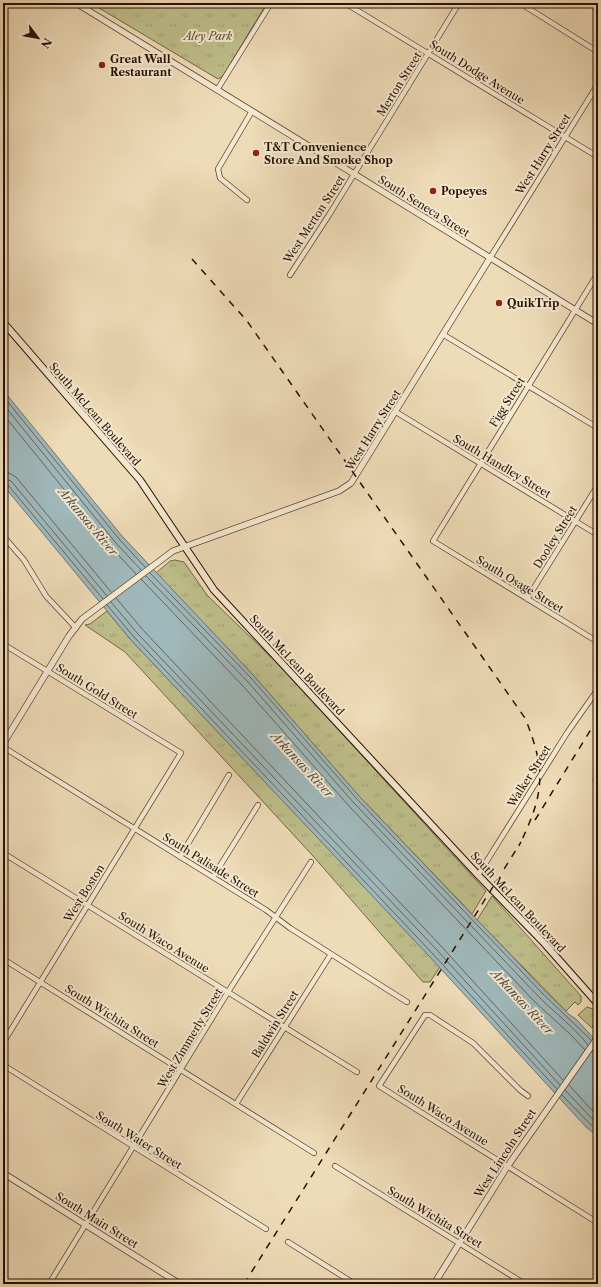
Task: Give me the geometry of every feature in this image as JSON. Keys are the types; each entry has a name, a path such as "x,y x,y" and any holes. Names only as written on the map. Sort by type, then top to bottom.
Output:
{"main road":[{"name":"South McLean Boulevard","path":"3,322 140,480 184,548 214,590 478,875 544,943 598,1004"}],"street":[{"name":"South Seneca Street","path":"76,3 598,324"},
{"path":"85,9 88,3"},
{"path":"218,90 271,3"},
{"name":"South Dodge Avenue","path":"345,3 598,157"},
{"name":"Merton Street","path":"354,174 460,3"},
{"path":"520,3 598,52"},
{"name":"West Harry Street","path":"3,745 48,671 82,620 161,560 173,552 339,491 351,483 598,84"},
{"path":"247,200 220,178 218,169 252,111"},
{"name":"West Merton Street","path":"290,275 354,174"},
{"name":"Figg Street","path":"433,541 598,273"},
{"path":"444,335 598,428"},
{"name":"South Handley Street","path":"396,412 598,535"},
{"name":"Dooley Street","path":"527,599 598,485"},
{"path":"3,536 24,560 46,596 76,628"},
{"name":"South Osage Street","path":"433,541 598,642"},
{"name":"South Gold Street","path":"3,644 181,753"},
{"name":"Walker Street","path":"478,875 567,733 598,689"},
{"name":"South Palisade Street","path":"3,745 408,1002"},
{"name":"West Boston","path":"3,1043 181,753"},
{"path":"180,857 229,775"},
{"path":"213,877 258,805"},
{"name":"South Waco Avenue","path":"3,853 357,1072"},
{"name":"West Zimmerly Street","path":"49,1284 228,992 311,862"},
{"name":"Baldwin Street","path":"236,1104 331,954"},
{"name":"South Wichita Street","path":"3,958 314,1152"},
{"name":"South Waco Avenue","path":"528,1096 463,1035 430,1015 425,1015 379,1086 598,1223"},
{"name":"West Lincoln Street","path":"434,1284 507,1167 598,1037"},
{"name":"South Water Street","path":"3,1066 266,1229"},
{"name":"South Wichita Street","path":"335,1166 525,1284"},
{"name":"South Main Street","path":"3,1172 180,1284"},
{"path":"288,1242 355,1284"},
{"path":"593,1284 598,1276"}],"green space":[{"name":"Aley Park","path":"95,3 267,3 223,76 218,79 99,8"},
{"path":"175,560 184,562 207,595 278,664 486,891 472,914 359,796 254,676 156,573 170,561"},
{"path":"107,611 131,640 440,967 430,982 423,982 313,856 125,652 85,625 90,624"},
{"path":"598,755 598,802 593,781"},
{"path":"492,896 581,996 581,1002 578,1005 575,1002 566,1011 477,920"},
{"path":"587,1007 593,1009 597,1014 593,1017 595,1021 592,1028 578,1015"}],"water":[{"name":"Arkansas River","path":"3,390 122,536 254,676 359,796 546,992 576,1019 598,1043 598,1137 586,1127 429,956 131,640 3,485"}],"railway":[{"path":"192,259 247,321 525,718 537,753 540,783 534,812 519,846"},
{"path":"535,820 598,718"},
{"path":"244,1284 521,842"}],"place":[{"name":"Great Wall Restaurant","path":"102,65"},
{"name":"T&T Convenience Store And Smoke Shop","path":"256,153"},
{"name":"Popeyes","path":"433,191"},
{"name":"QuikTrip","path":"499,303"}]}
